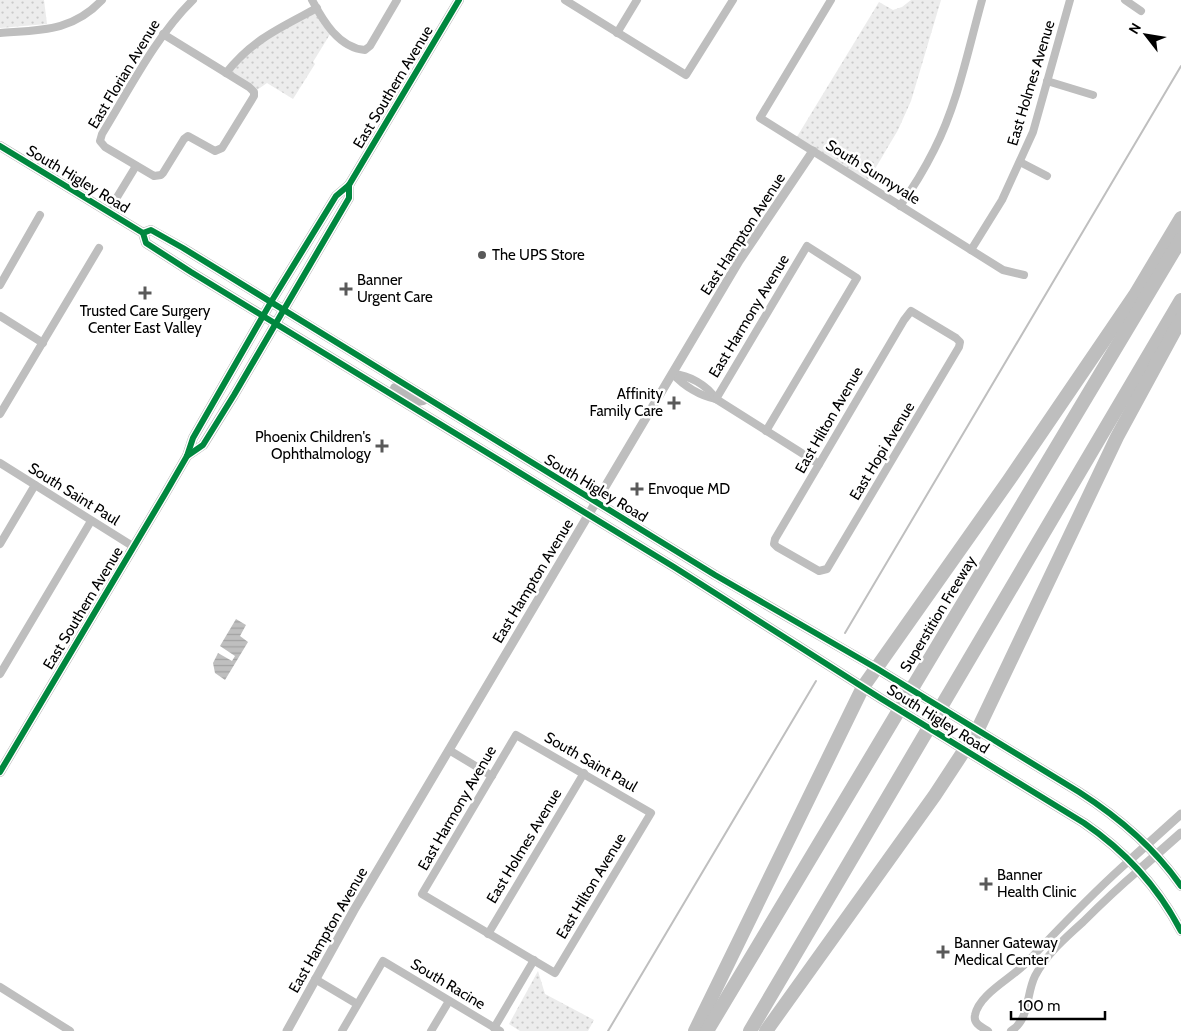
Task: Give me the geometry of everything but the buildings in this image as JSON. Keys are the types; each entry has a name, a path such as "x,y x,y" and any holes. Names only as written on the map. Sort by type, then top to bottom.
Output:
{"highway":[{"path":"695,1031 864,687 1009,480 1135,295 1181,218"},
{"name":"Superstition Freeway","path":"708,1031 1181,239"},
{"path":"750,1031 1181,300"},
{"path":"766,1031 930,802 977,731 1117,437 1181,319"}],"main road":[{"name":"East Southern Avenue","path":"0,772 187,456 193,438 271,302 336,196 348,186 459,0"},
{"name":"South Higley Road","path":"1,149 143,233 146,243 716,593 880,698 1084,823 1114,845 1134,865 1163,900 1181,931"},
{"name":"East Southern Avenue","path":"187,456 203,445 285,310 349,198 348,186"},
{"name":"South Higley Road","path":"143,233 151,230 285,310 596,502 876,668 1088,798 1120,821 1147,845 1181,886"},
{"path":"366,378 382,381 417,401 425,398"},
{"path":"423,413 431,410 463,429 476,429"},
{"path":"716,593 720,589 729,590 776,617 794,621"}],"street":[{"path":"0,33 65,26 87,14 102,0"},
{"name":"East Florian Avenue","path":"136,166 105,147 100,141 102,134 163,34 177,15 193,0"},
{"path":"312,0 332,31 358,49 365,50 370,46 397,0"},
{"path":"565,0 686,75 733,0"},
{"path":"618,33 637,0"},
{"name":"South Sunnyvale","path":"831,0 760,118 1003,270 1024,275"},
{"path":"900,206 935,149 962,76 982,0"},
{"name":"East Holmes Avenue","path":"971,250 1002,200 1033,132 1070,0"},
{"path":"1125,0 1141,11"},
{"path":"226,73 252,44 317,8"},
{"path":"108,212 136,166 151,175 158,176 163,173 184,139 188,136 215,151 222,148 252,99 254,92 249,87 163,34"},
{"path":"1048,81 1094,95"},
{"name":"East Hampton Avenue","path":"287,1031 315,979 449,750 739,261 813,151"},
{"path":"1020,162 1047,176"},
{"path":"0,285 40,215"},
{"name":"East Harmony Avenue","path":"716,400 806,246 857,278 766,431"},
{"path":"0,414 99,248"},
{"name":"East Hopi Avenue","path":"774,544 819,571 827,569 959,347 960,342 956,338 911,311"},
{"name":"East Hilton Avenue","path":"774,544 775,539 819,464 911,311"},
{"path":"0,316 43,343"},
{"path":"673,374 680,381 711,391 716,400 819,464"},
{"name":"South Saint Paul","path":"0,463 134,547"},
{"path":"0,544 35,485"},
{"path":"0,674 91,521"},
{"name":"East Harmony Avenue","path":"488,934 422,894 516,735"},
{"name":"South Saint Paul","path":"516,735 651,813"},
{"path":"449,750 492,776"},
{"name":"East Holmes Avenue","path":"488,934 584,773"},
{"name":"East Hilton Avenue","path":"534,960 555,972 651,813"},
{"path":"1011,1031 1017,1027 1023,1016 1034,978 1044,962 1134,865 1147,845 1181,814"},
{"path":"988,1031 979,1026 975,1021 975,1014 986,996 1025,964 1068,918 1134,865 1156,855 1181,833"},
{"path":"488,934 534,960 497,1029"},
{"name":"South Racine","path":"357,1004 382,961 497,1029"},
{"path":"315,979 357,1004 342,1031"},
{"path":"0,987 70,1031"},
{"path":"431,1031 449,1001"}],"shaded area":[{"path":"0,0 44,0 47,24 0,28"},
{"path":"911,0 941,0 911,101 898,130 866,184 795,140 879,2 893,10 902,7"},
{"path":"317,8 332,31 313,62 315,64 293,99 267,83 254,92 226,73 238,58"},
{"path":"236,619 246,625 240,636 248,642 225,680 215,673 213,663 218,653 232,661 235,656 220,646"},
{"path":"538,971 545,994 594,1020 588,1031 520,1031 509,1024"}],"waterway":[{"path":"845,633 1181,66"},
{"path":"608,1031 816,681"}],"cycle path":[{"path":"0,772 187,456 193,438 271,302 336,196 349,185 459,0"},
{"path":"0,146 143,233 146,243 191,272 674,567 880,698 1084,823 1127,858 1139,871 1162,899 1181,931"},
{"path":"187,456 203,445 234,395 349,198 349,185"},
{"path":"143,233 151,230 183,248 715,575 876,668 1079,792 1121,822 1159,858 1181,886"}],"place":[{"name":"The UPS Store","path":"482,255"},
{"name":"Banner Urgent Care","path":"346,289"},
{"name":"Trusted Care Surgery Center East Valley","path":"145,293"},
{"name":"Affinity Family Care","path":"674,403"},
{"name":"Phoenix Children's Ophthalmology","path":"382,446"},
{"name":"Envoque MD","path":"637,489"},
{"name":"Banner Health Clinic","path":"986,884"},
{"name":"Banner Gateway Medical Center","path":"943,952"}]}
